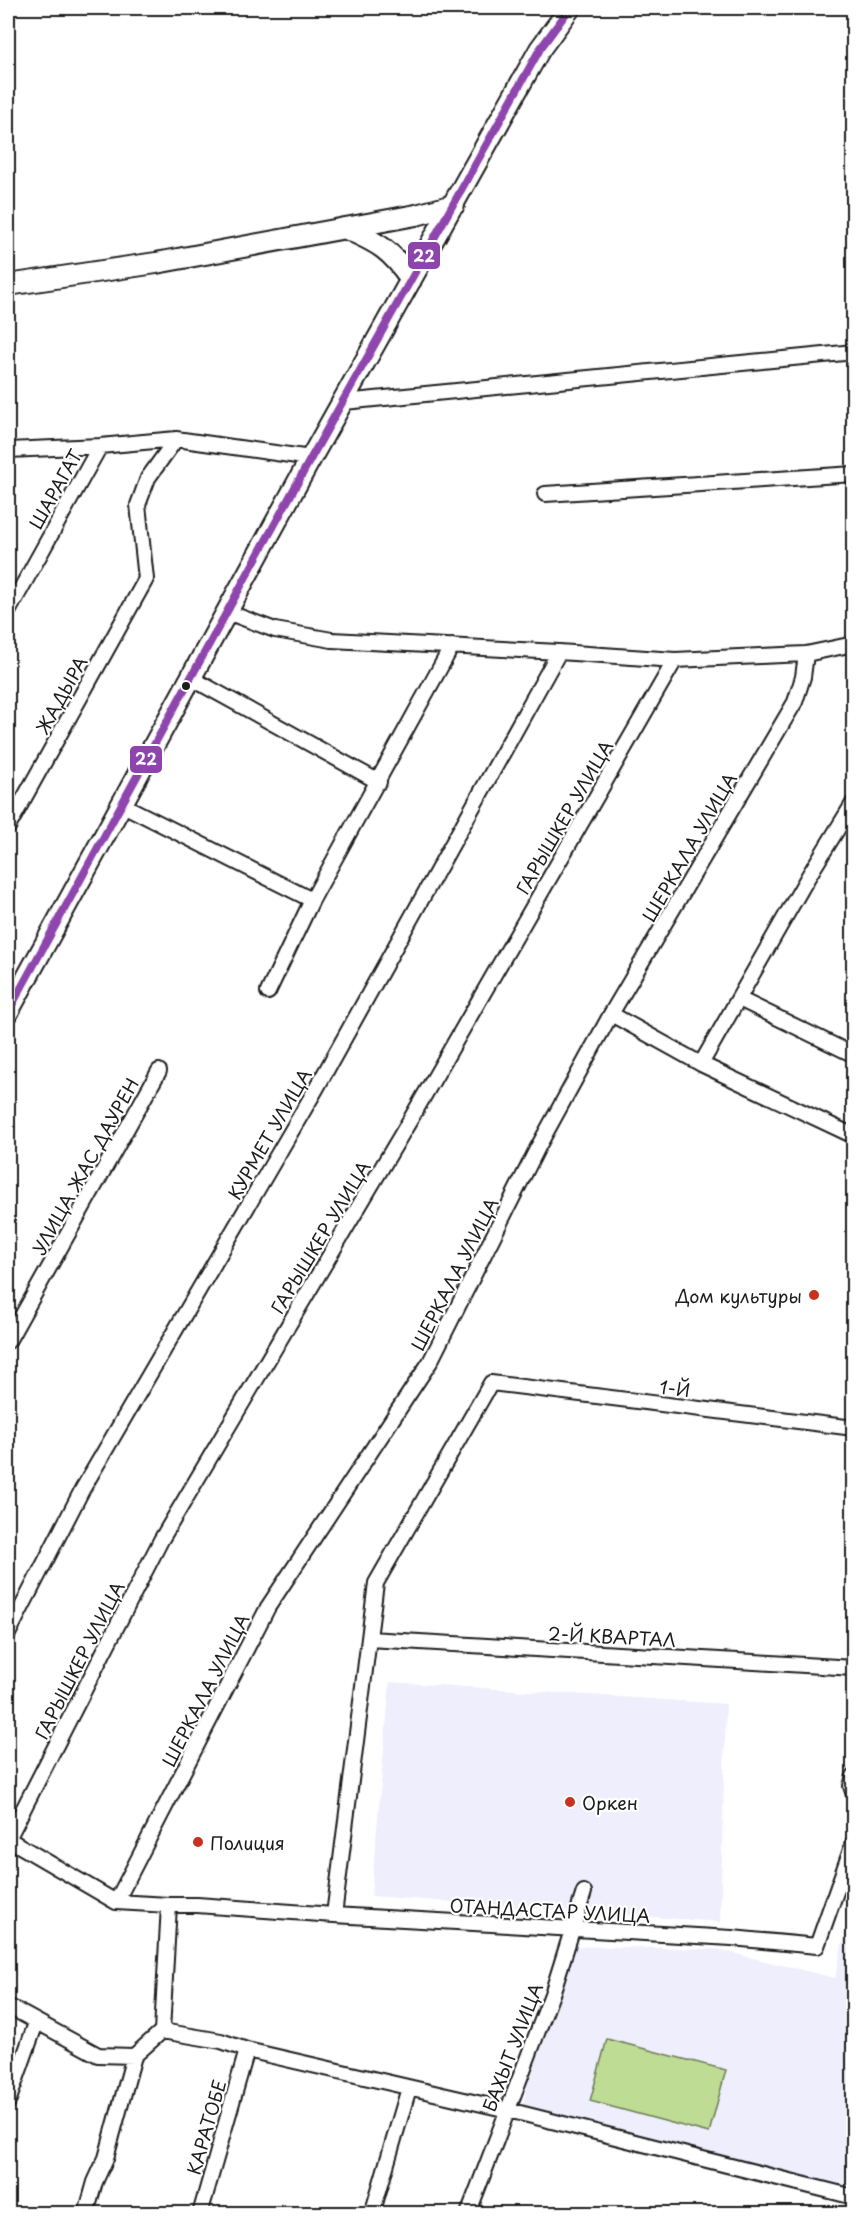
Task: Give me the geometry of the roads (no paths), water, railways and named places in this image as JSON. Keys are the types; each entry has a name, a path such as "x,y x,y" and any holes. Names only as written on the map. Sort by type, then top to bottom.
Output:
{"main road":[{"path":"8,1011 311,458 540,49 570,8"},
{"path":"8,285 156,263 416,215 454,205"},
{"path":"344,228 366,237 394,256 411,280"}],"street":[{"path":"344,402 854,352"},
{"path":"8,450 100,446 176,439 311,458"},
{"name":"ЖАДЫРА","path":"8,827 146,579 138,505 148,478 176,439"},
{"name":"ШАРАГАТ","path":"8,612 100,446"},
{"path":"545,494 854,474"},
{"path":"227,612 275,630 332,640 675,660 806,654 854,644"},
{"path":"268,992 312,900 452,646"},
{"name":"КУРМЕТ УЛИЦА","path":"8,1634 82,1490 316,1089 560,652"},
{"name":"ШЕРКАЛА УЛИЦА","path":"116,1902 268,1607 430,1362 538,1147 611,1014 795,702 803,677 806,654"},
{"name":"ГАРЫШКЕР УЛИЦА","path":"8,1839 161,1540 413,1115 675,660"},
{"path":"191,678 379,782"},
{"path":"701,1064 854,802"},
{"path":"121,804 312,900"},
{"path":"739,999 854,1055"},
{"path":"611,1014 701,1064 854,1136"},
{"name":"УЛИЦА ЖАС ДАУРЕН","path":"8,1341 159,1071"},
{"name":"1-Й","path":"369,1639 376,1583 491,1383 854,1428"},
{"path":"334,1915 369,1639"},
{"name":"2-Й КВАРТАЛ","path":"369,1639 854,1668"},
{"path":"854,1776 851,1786 854,1795"},
{"path":"8,1839 116,1902"},
{"name":"ОТАНДАСТАР УЛИЦА","path":"116,1902 732,1938 817,1946 854,1841"},
{"name":"БАХЫТ УЛИЦА","path":"468,2214 552,1994 584,1892"},
{"path":"86,2214 95,2182 106,2158 134,2055 162,2031 169,1905"},
{"path":"8,2006 98,2055 134,2055"},
{"path":"8,2102 36,2023"},
{"path":"162,2031 221,2041 247,2050 507,2110 854,2198"},
{"name":"КАРАТОБЕ","path":"200,2214 247,2050"},
{"path":"372,2214 409,2088"}],"place":[{"name":"Дом культуры","path":"814,1295"},
{"name":"Оркен","path":"570,1802"},
{"name":"Полиция","path":"198,1842"}]}
